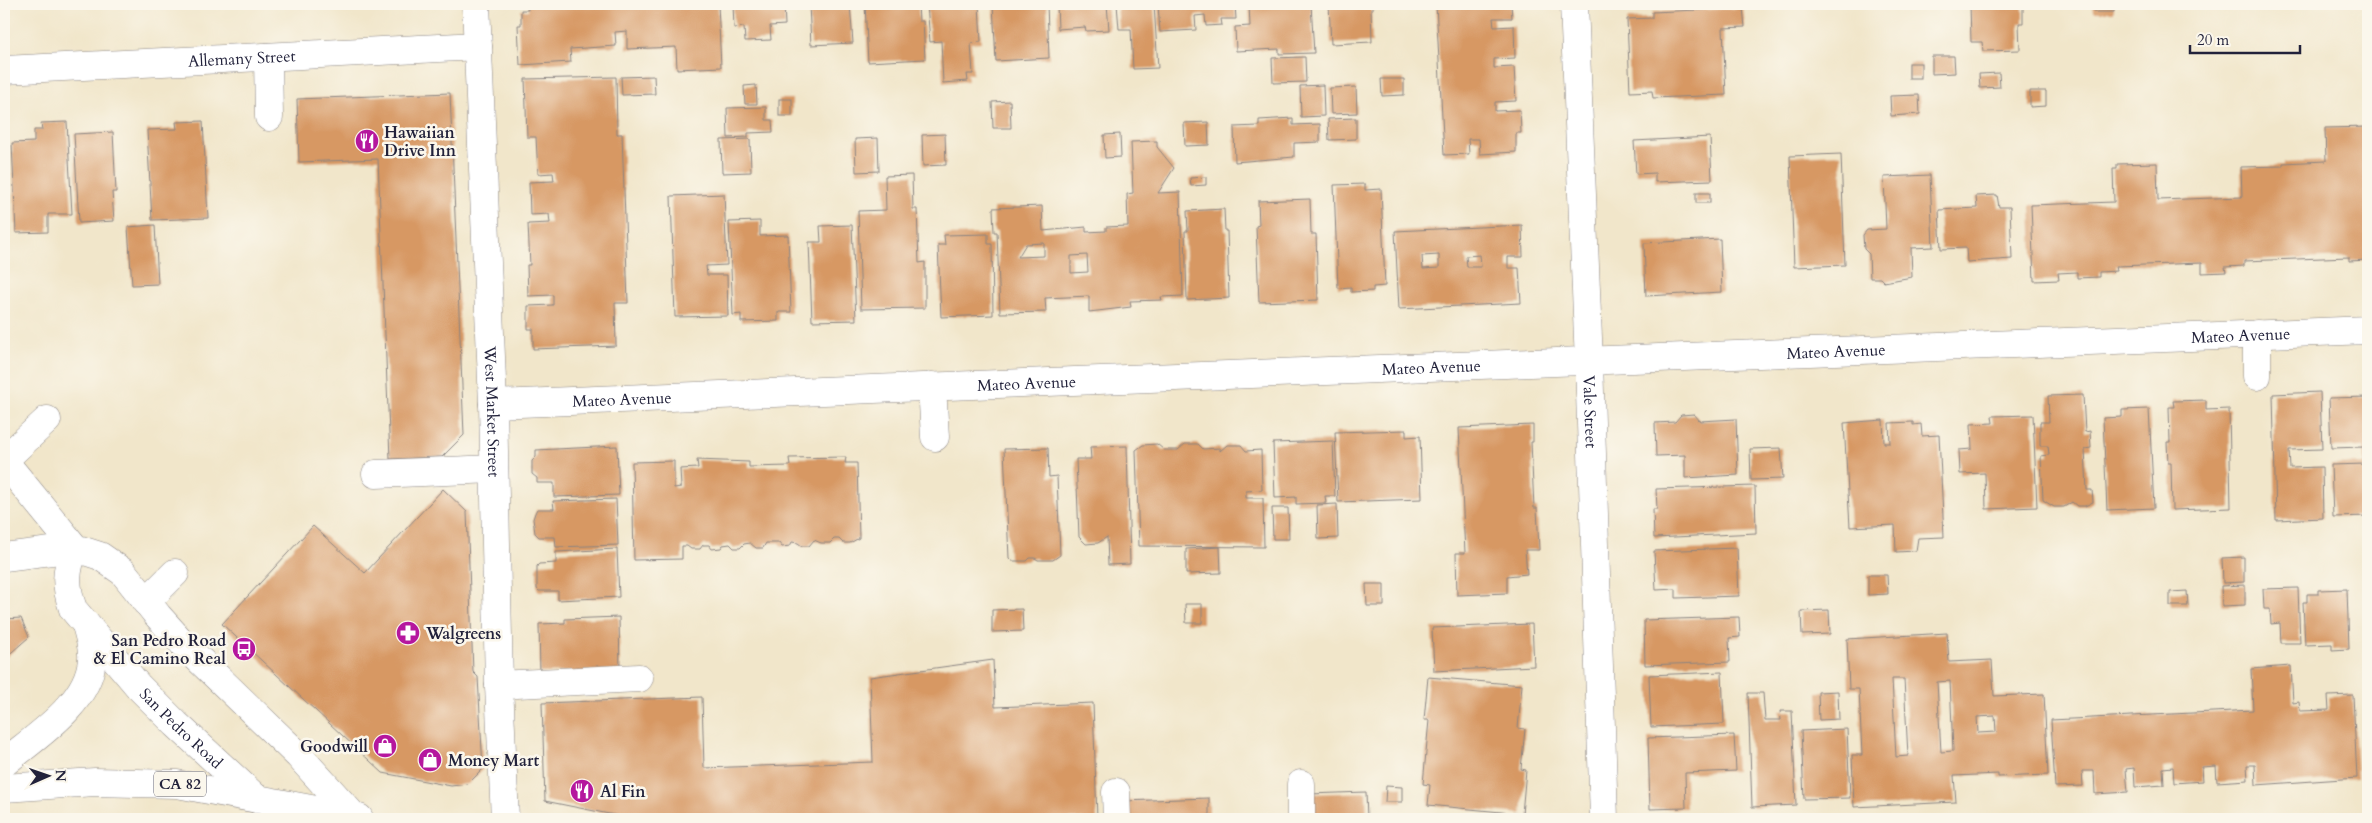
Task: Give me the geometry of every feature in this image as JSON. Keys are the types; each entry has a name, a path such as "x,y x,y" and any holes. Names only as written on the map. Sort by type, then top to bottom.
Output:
{"street":[{"name":"West Market Street","path":"476,4 493,404 499,685 505,819"},
{"name":"Vale Street","path":"1574,4 1589,362 1604,819"},
{"name":"Allemany Street","path":"4,70 478,46"},
{"path":"268,57 269,117"},
{"name":"Mateo Avenue","path":"493,404 2368,330"},
{"path":"2257,334 2257,376"},
{"path":"932,386 935,437"},
{"path":"47,420 4,460 75,548"},
{"path":"376,474 494,469"},
{"path":"4,557 75,548 88,550 112,562 146,602 216,677 300,756 359,818"},
{"name":"San Pedro Road","path":"75,548 69,562 66,577 73,609 118,662 176,724 281,819"},
{"path":"146,602 175,573"},
{"path":"4,764 59,716 83,690 92,659 86,625"},
{"path":"499,685 639,678"},
{"name":"CA 82","path":"4,788 95,782 188,785 359,818"},
{"path":"1301,784 1301,819"},
{"path":"1116,792 1117,819"}],"building":[{"path":"528,4 718,4 721,67 677,69 676,47 627,49 627,31 615,32 616,46 570,49 571,62 520,65 518,25 521,25 521,10 528,10"},
{"path":"733,4 784,4 785,25 770,26 771,40 745,41 744,27 734,28"},
{"path":"809,4 850,4 853,43 811,45"},
{"path":"865,4 918,4 919,21 923,21 925,59 868,62"},
{"path":"927,4 979,4 981,42 971,43 973,74 967,74 968,81 943,83 941,41 930,42"},
{"path":"993,4 1047,4 1049,58 996,61"},
{"path":"1057,4 1107,4 1109,30 1086,31 1085,27 1058,29"},
{"path":"1117,4 1154,4 1158,68 1133,69 1131,29 1119,29"},
{"path":"1158,4 1235,4 1236,19 1221,19 1222,25 1206,26 1205,15 1195,16 1196,30 1160,32"},
{"path":"1249,4 1311,4 1314,53 1279,54 1279,49 1236,51 1235,27 1250,26"},
{"path":"1329,4 1373,4 1373,9 1371,9 1372,42 1331,44"},
{"path":"1436,4 1511,4 1512,18 1493,18 1494,27 1514,26 1515,58 1494,59 1494,68 1514,67 1516,101 1495,102 1495,111 1520,110 1521,133 1516,133 1516,152 1480,154 1479,139 1468,139 1469,154 1444,155"},
{"path":"1970,4 2023,4 2023,23 2019,23 2020,50 1983,51 1982,42 1971,42"},
{"path":"2093,4 2114,4 2114,12 2094,12"},
{"path":"1743,8 1745,27 1723,28 1726,95 1653,98 1652,91 1630,92 1627,19 1652,18 1652,12"},
{"path":"1932,56 1954,56 1955,73 1932,74"},
{"path":"1305,57 1306,82 1273,83 1272,58"},
{"path":"1909,63 1921,63 1921,78 1909,78"},
{"path":"1999,73 2000,87 1980,88 1979,74"},
{"path":"654,76 655,94 622,95 621,77"},
{"path":"616,77 617,134 622,134 628,303 615,303 616,346 533,349 533,329 528,329 528,306 553,305 553,295 528,296 527,265 530,265 528,224 550,223 549,214 530,215 529,182 554,181 553,173 538,174 536,137 527,137 525,79"},
{"path":"1381,79 1404,79 1404,95 1382,96"},
{"path":"756,85 757,104 745,104 744,86"},
{"path":"1323,85 1324,116 1301,117 1300,86"},
{"path":"1356,87 1357,113 1331,114 1330,88"},
{"path":"2030,91 2046,91 2046,106 2030,107"},
{"path":"450,93 464,435 442,457 390,459 378,159 299,162 297,99"},
{"path":"1919,95 1920,114 1891,116 1890,96"},
{"path":"779,99 792,99 792,116 779,116"},
{"path":"1010,101 1011,128 993,128 992,102"},
{"path":"766,107 766,120 772,120 773,132 748,133 748,137 728,138 727,108"},
{"path":"1293,118 1293,125 1320,124 1320,142 1294,143 1294,157 1235,162 1234,127 1259,126 1259,120"},
{"path":"1356,118 1356,139 1329,140 1328,119"},
{"path":"203,121 208,218 152,220 147,130 177,129 176,122"},
{"path":"67,122 72,214 48,214 48,232 16,233 12,143 34,142 34,130 42,130 41,123"},
{"path":"1208,122 1209,145 1185,146 1184,123"},
{"path":"2368,127 2368,260 2349,261 2349,257 2244,261 2244,266 2225,267 2226,272 2202,273 2202,263 2116,266 2117,271 2099,272 2099,277 2077,278 2077,272 2058,273 2059,280 2034,281 2031,205 2114,202 2113,169 2117,169 2117,164 2157,163 2158,200 2242,197 2241,167 2283,166 2283,163 2326,161 2325,128"},
{"path":"113,132 116,192 112,192 114,221 79,223 74,134"},
{"path":"945,134 946,165 923,166 922,135"},
{"path":"1120,134 1121,157 1105,158 1104,135"},
{"path":"1710,137 1712,180 1655,182 1655,173 1636,174 1634,141"},
{"path":"878,138 879,171 856,172 855,139"},
{"path":"750,139 751,172 722,173 721,140"},
{"path":"1157,141 1157,147 1174,168 1158,193 1180,192 1183,296 1161,297 1162,300 1130,301 1131,307 1089,312 1089,296 1045,298 1046,312 1000,313 997,232 994,232 993,208 1042,206 1043,231 1086,227 1086,232 1106,231 1106,227 1128,226 1127,194 1133,193 1131,142","holes":["1044,243 1044,256 1018,257 1026,244","1087,255 1088,272 1071,273 1071,256"]},
{"path":"1841,154 1845,265 1794,267 1790,156"},
{"path":"912,175 913,209 917,209 919,263 925,262 925,308 861,309 858,211 886,210 885,176"},
{"path":"1930,175 1933,247 1911,248 1912,277 1884,282 1880,278 1870,278 1869,254 1864,249 1863,235 1867,230 1886,229 1884,177"},
{"path":"1206,177 1206,185 1191,186 1190,178"},
{"path":"1365,184 1365,190 1381,189 1385,286 1373,287 1373,291 1351,292 1351,287 1338,288 1334,185"},
{"path":"1696,193 1710,193 1710,203 1696,203"},
{"path":"724,194 727,265 706,266 707,275 727,275 728,316 675,317 671,196"},
{"path":"1997,195 1999,207 2010,207 2012,259 1967,262 1966,248 1941,249 1939,210 1977,208 1976,196"},
{"path":"1310,199 1311,234 1316,234 1318,300 1259,302 1256,226 1259,225 1258,201"},
{"path":"1224,209 1225,231 1227,231 1229,298 1187,300 1185,231 1188,231 1187,211"},
{"path":"760,221 760,236 788,235 791,312 778,312 778,321 741,322 741,314 733,315 729,222"},
{"path":"155,225 158,284 132,285 128,227"},
{"path":"852,225 856,320 812,321 809,242 821,242 820,226"},
{"path":"1522,225 1523,257 1508,257 1508,268 1519,268 1521,303 1399,309 1395,231","holes":["1439,255 1439,268 1423,269 1422,256","1480,255 1481,267 1467,267 1466,256"]},
{"path":"988,234 988,244 992,244 993,315 941,317 938,245 945,245 944,235"},
{"path":"1720,239 1722,292 1646,296 1644,243"},
{"path":"2320,392 2322,449 2289,450 2290,468 2322,467 2323,518 2276,520 2273,394"},
{"path":"2083,395 2085,432 2090,431 2091,448 2085,449 2087,490 2092,490 2093,502 2085,506 2077,506 2072,502 2064,507 2054,507 2043,500 2041,456 2049,455 2048,446 2040,446 2040,422 2049,422 2048,396"},
{"path":"2368,397 2368,516 2333,517 2331,465 2365,464 2364,447 2331,448 2329,398"},
{"path":"2206,400 2206,410 2229,409 2231,508 2172,510 2171,463 2168,463 2167,442 2170,442 2169,407 2174,407 2173,401"},
{"path":"2149,409 2154,508 2107,510 2103,418 2122,417 2122,410"},
{"path":"1694,414 1700,421 1736,419 1738,475 1685,478 1685,455 1656,456 1655,423 1675,422 1681,415"},
{"path":"2033,415 2037,507 1986,509 1985,473 1960,474 1959,450 1972,449 1971,424 1993,423 1992,416"},
{"path":"1883,420 1884,443 1890,443 1889,423 1913,422 1913,425 1921,424 1922,436 1939,435 1944,537 1918,538 1916,551 1896,552 1895,525 1850,527 1844,423"},
{"path":"1533,425 1533,442 1531,442 1534,508 1537,508 1539,550 1525,550 1527,574 1507,576 1507,593 1457,595 1456,553 1465,553 1459,428"},
{"path":"1406,430 1406,437 1420,436 1422,499 1338,502 1335,432"},
{"path":"1333,441 1335,496 1325,496 1326,503 1296,504 1296,497 1275,498 1273,443"},
{"path":"1157,444 1164,450 1178,450 1185,444 1198,444 1203,449 1220,448 1220,451 1227,445 1241,445 1246,451 1261,450 1262,490 1246,491 1246,498 1263,498 1264,547 1139,546 1136,450 1143,445"},
{"path":"617,446 619,495 554,497 554,483 537,483 537,478 532,474 532,461 536,457 536,450"},
{"path":"1127,446 1130,564 1108,565 1107,537 1098,543 1086,544 1079,537 1076,459 1091,459 1090,447"},
{"path":"1048,448 1049,477 1057,476 1060,555 1053,560 1030,558 1027,561 1012,561 1009,558 1004,449"},
{"path":"1781,448 1783,479 1751,480 1750,449"},
{"path":"846,457 845,463 857,463 859,538 850,543 843,543 839,539 834,539 830,543 821,543 814,540 809,546 802,546 792,542 790,546 782,547 779,543 766,543 763,548 756,548 750,543 744,544 740,548 734,548 730,544 712,549 709,545 703,545 700,549 682,546 682,559 634,560 632,462 674,461 674,488 681,487 680,469 698,468 697,460 749,462 749,467 790,466 789,458"},
{"path":"1755,486 1756,533 1654,538 1653,509 1657,509 1656,489"},
{"path":"443,489 467,512 473,672 478,677 483,769 468,784 451,786 383,773 222,624 313,526 365,573"},
{"path":"616,499 618,545 556,547 555,537 539,537 535,533 533,519 537,509 554,509 553,501"},
{"path":"1337,504 1338,538 1318,539 1317,505"},
{"path":"1272,508 1288,508 1289,539 1273,539"},
{"path":"1220,547 1221,573 1186,574 1186,549"},
{"path":"1737,548 1739,596 1676,598 1676,589 1656,590 1654,551"},
{"path":"617,549 619,597 558,600 558,591 539,591 537,589 537,566 539,564 556,563 556,552"},
{"path":"2244,557 2244,582 2223,583 2222,558"},
{"path":"1868,575 1887,575 1888,594 1868,595"},
{"path":"1366,584 1384,584 1384,606 1367,606"},
{"path":"2245,585 2245,605 2222,606 2221,586"},
{"path":"2298,588 2300,643 2281,643 2280,623 2271,624 2270,609 2264,609 2263,589"},
{"path":"2347,589 2349,649 2332,650 2332,644 2305,645 2303,602 2307,602 2307,594 2318,594 2318,590"},
{"path":"2187,591 2188,606 2170,606 2170,592"},
{"path":"1185,604 1202,604 1202,623 1186,623"},
{"path":"1022,609 1023,631 992,632 992,610"},
{"path":"1829,610 1830,634 1802,635 1801,611"},
{"path":"619,617 620,671 540,673 539,624 565,623 565,619"},
{"path":"1739,617 1740,637 1729,638 1730,662 1645,665 1644,620"},
{"path":"21,618 29,637 4,659 4,619"},
{"path":"1532,624 1534,666 1434,671 1432,628"},
{"path":"1947,633 1949,662 1992,660 1994,696 2044,694 2048,775 1998,777 1998,774 1954,776 1956,802 1854,807 1852,755 1862,755 1859,689 1849,689 1847,639","holes":["1892,679 1904,679 1908,756 1896,757","1950,681 1953,751 1941,752 1937,682","1995,716 1996,732 1978,733 1977,717"]},
{"path":"993,660 995,707 1093,703 1097,819 634,819 545,801 542,703 702,697 704,768 873,762 870,677"},
{"path":"2291,666 2293,703 2299,702 2300,711 2329,710 2328,696 2353,695 2357,778 2256,785 2255,765 2247,765 2248,780 2217,782 2216,766 2202,767 2203,781 2174,783 2173,767 2163,768 2164,785 2135,787 2134,768 2126,769 2128,792 2095,794 2094,771 2082,771 2083,786 2055,787 2051,720 2253,710 2251,669"},
{"path":"1722,672 1724,724 1651,727 1649,675"},
{"path":"1428,677 1522,685 1518,728 1525,729 1521,769 1526,770 1522,814 1428,805 1430,785 1423,784 1429,720 1424,720"},
{"path":"1838,691 1839,719 1819,720 1818,692"},
{"path":"1748,693 1763,693 1765,720 1781,720 1780,711 1792,711 1796,805 1752,807"},
{"path":"1847,729 1850,798 1804,799 1801,731"},
{"path":"1734,735 1736,771 1685,773 1686,808 1650,809 1648,738"},
{"path":"1386,786 1402,787 1402,802 1385,802"},
{"path":"1366,792 1367,819 1310,819 1309,794"},
{"path":"1209,798 1209,819 1123,819 1123,801"}],"place":[{"name":"Hawaiian Drive Inn","path":"367,141"},
{"name":"Walgreens","path":"408,633"},
{"name":"San Pedro Road & El Camino Real","path":"244,649"},
{"name":"Goodwill","path":"385,746"},
{"name":"Money Mart","path":"430,760"},
{"name":"Al Fin","path":"582,791"}]}
